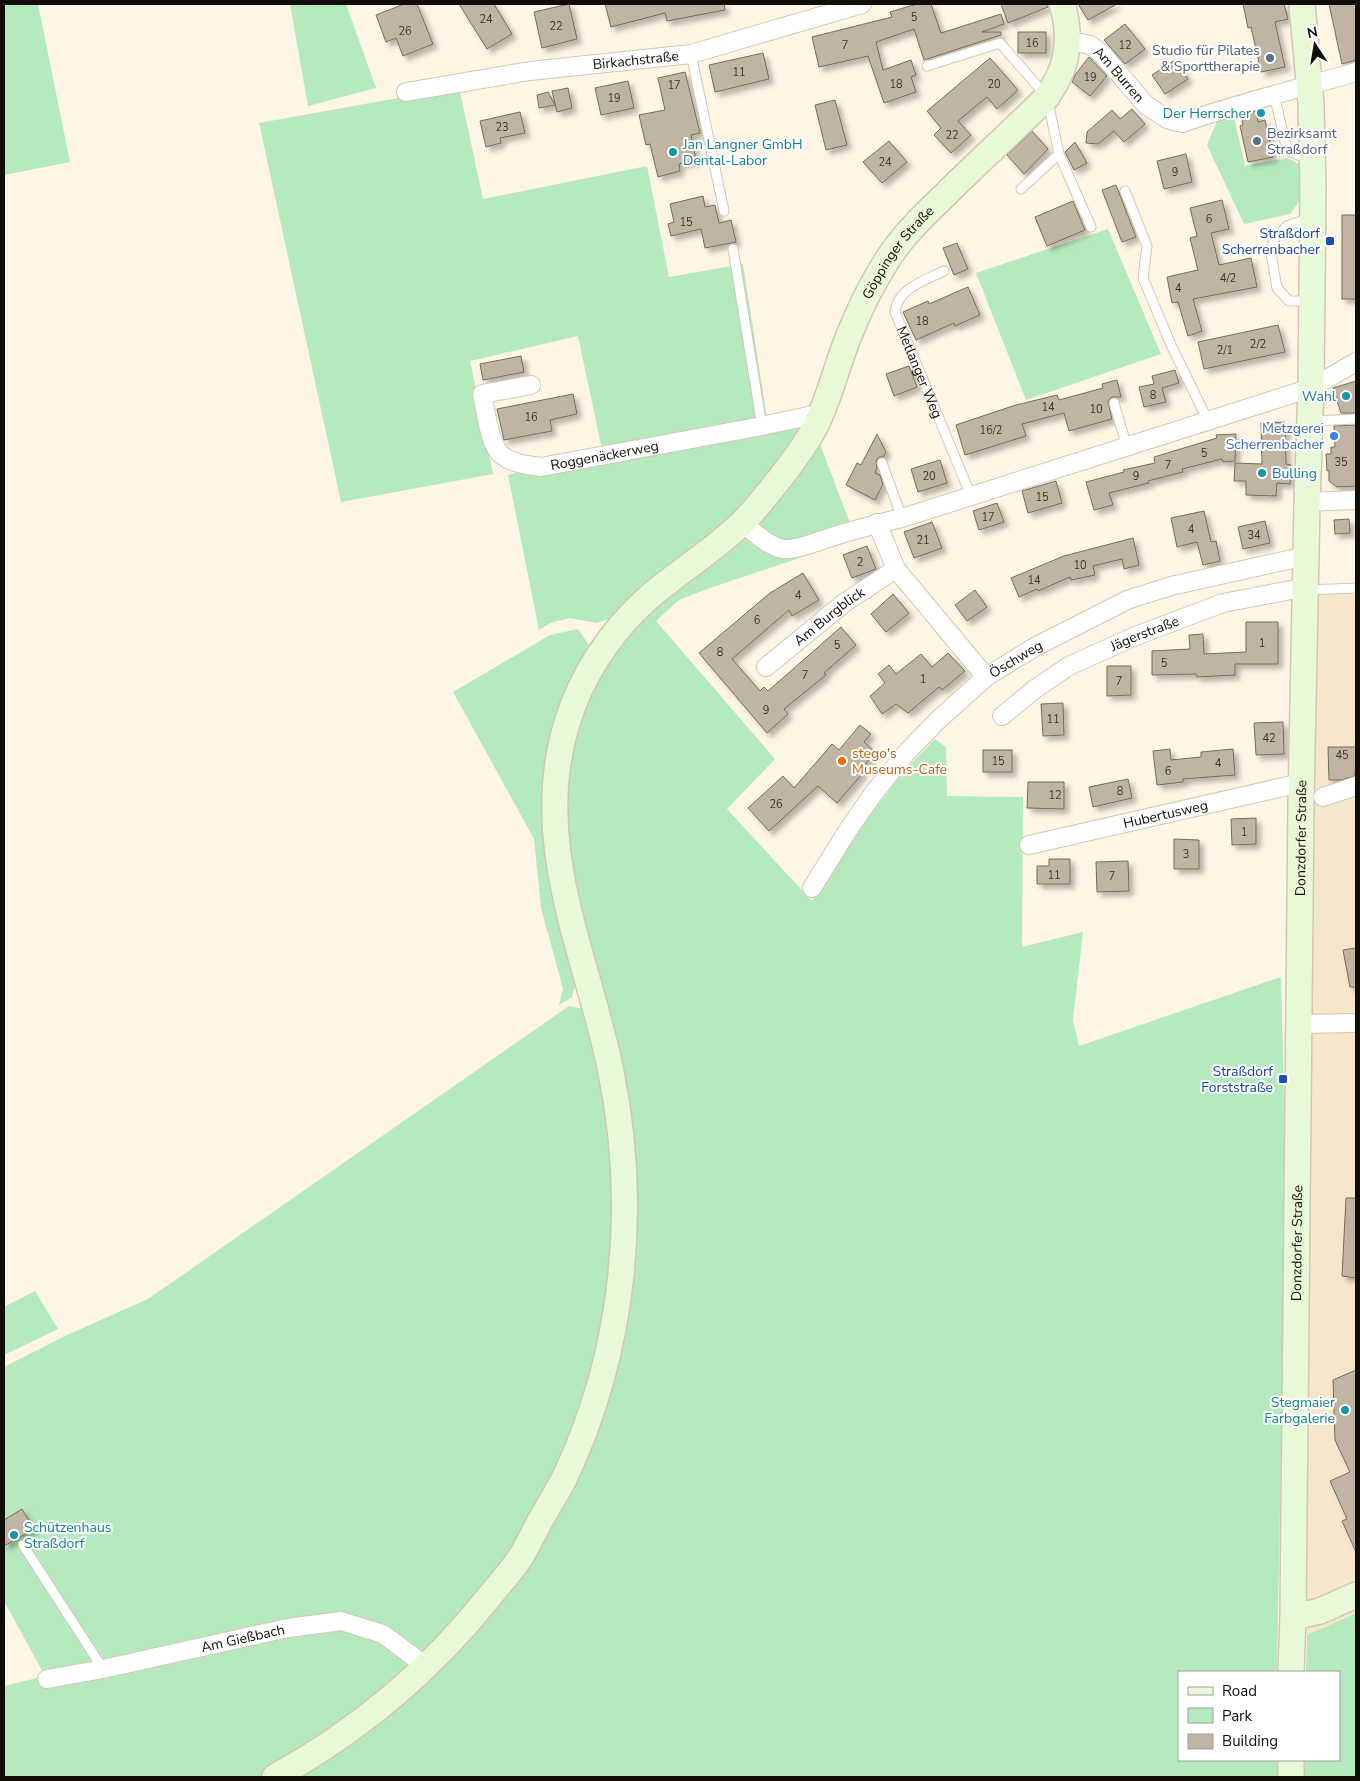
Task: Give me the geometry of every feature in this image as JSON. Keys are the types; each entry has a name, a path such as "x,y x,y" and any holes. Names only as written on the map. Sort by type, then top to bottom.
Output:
{"main road":[{"name":"Göppinger Straße","path":"275,1777 348,1732 391,1699 427,1667 464,1629 518,1561 564,1478 587,1423 605,1364 617,1307 624,1247 626,1198 619,1117 610,1067 571,922 563,889 557,849 555,794 559,759 566,726 578,693 608,642 646,600 742,522 804,447 822,413 850,333 870,289 890,255 928,212 1047,97 1060,76 1067,40 1066,18 1062,4"},
{"name":"Donzdorfer Straße","path":"1291,1671 1301,783 1311,388 1313,161 1310,86 1302,4"},
{"path":"1293,1617 1320,1610 1356,1595"},
{"path":"1291,1761 1291,1777"}],"street":[{"name":"Birkachstraße","path":"406,92 530,70 692,54 862,4"},
{"name":"Am Burren","path":"1067,40 1090,45 1102,54 1146,105 1167,119 1182,123 1274,94 1310,86 1356,72"},
{"path":"742,522 759,537 784,550 806,545 877,523 902,518 1311,388 1356,362"},
{"name":"Roggenäckerweg","path":"531,385 482,394 493,443 502,456 522,464 540,467 822,413"},
{"path":"1307,502 1356,500"},
{"path":"877,523 896,569 986,677"},
{"name":"Öschweg","path":"812,888 853,823 906,753 937,721 986,677 1033,648 1127,600 1171,586 1306,556"},
{"name":"Am Burgblick","path":"766,667 844,603 896,569"},
{"name":"Jägerstraße","path":"1002,716 1069,666 1133,637 1222,603 1291,590 1305,590"},
{"name":"Hubertusweg","path":"1029,845 1301,783"},
{"path":"1323,797 1356,786"},
{"path":"1299,1024 1356,1023"},
{"name":"Am Gießbach","path":"48,1679 103,1669 288,1628 341,1621 383,1634 427,1667"}],"lane":[{"path":"927,66 1000,43 1047,97 1059,154 1091,227"},
{"path":"692,54 724,211"},
{"path":"1274,94 1287,150 1313,161"},
{"path":"1021,190 1059,154"},
{"path":"1125,191 1147,246 1143,278 1171,346 1208,421"},
{"path":"1311,301 1289,302 1277,288 1271,253 1274,239 1287,226 1312,218"},
{"path":"733,249 762,426"},
{"name":"Metlanger Weg","path":"944,271 912,286 896,303 895,312 971,496"},
{"path":"1114,403 1127,446"},
{"path":"1310,422 1356,419"},
{"path":"882,463 902,518"},
{"path":"1305,590 1356,588"},
{"path":"23,1545 103,1669"}],"shaded area":[{"path":"1356,594 1356,1613 1307,1635 1306,1385 1311,595"}],"green space":[{"path":"4,4 38,4 70,162 4,175"},
{"path":"290,4 346,4 376,88 308,106"},
{"path":"459,87 483,199 647,166 669,277 743,264 767,418 602,450 578,336 470,361 493,474 341,502 259,123"},
{"path":"1233,113 1245,166 1287,158 1301,165 1301,199 1290,214 1244,224 1207,145 1219,116"},
{"path":"1108,229 1161,354 1026,400 976,273"},
{"path":"787,421 801,422 792,444 741,508 613,618 597,623 570,618 550,623 539,630 508,475"},
{"path":"820,444 856,539 679,600 656,621 775,759 727,809 812,901 870,815 904,771 935,739 946,747 947,796 1023,797 1022,947 1083,932 1073,1020 1079,1046 1281,977 1286,1180 1277,1671 1178,1671 1178,1761 1340,1761 1340,1671 1306,1671 1307,1635 1356,1613 1356,1777 294,1777 530,1552 632,1278 579,935 562,783 593,679 647,611 775,501"},
{"path":"578,629 591,648 544,837 546,863 557,915 576,982 572,997 559,1005 563,989 541,908 534,839 453,692 550,635"},
{"path":"569,1006 584,1009 607,1099 616,1191 611,1285 600,1346 580,1411 554,1478 517,1546 477,1599 378,1700 263,1777 4,1777 4,1686 45,1676 4,1601 4,1367 65,1336 148,1299"},
{"path":"35,1291 58,1329 4,1355 4,1307"}],"building":[{"path":"404,4 417,4 433,44 403,56 396,38 386,42 376,15"},
{"path":"459,4 494,4 512,34 487,49"},
{"path":"569,4 577,39 542,48 534,12"},
{"path":"605,4 724,4 725,10 667,21 665,13 611,27"},
{"path":"917,4 931,4 941,33 1001,14 1004,24 982,32 1001,32 1001,35 924,60 914,29 876,42 883,70 911,60 916,75 911,77 916,92 884,103 868,56 819,67 812,37 892,17 890,12"},
{"path":"1001,4 1048,4 1048,7 1008,23"},
{"path":"1078,4 1117,4 1088,20"},
{"path":"1243,4 1284,4 1288,19 1275,22 1285,67 1261,72 1251,27 1248,28"},
{"path":"1329,4 1356,4 1356,60 1342,64"},
{"path":"1125,24 1145,49 1125,64 1104,40"},
{"path":"1018,32 1046,32 1046,53 1018,53"},
{"path":"763,53 769,79 715,92 709,65"},
{"path":"1089,57 1107,76 1090,96 1072,82"},
{"path":"990,58 1018,90 997,109 987,97 958,121 971,135 951,153 934,135 941,128 927,111"},
{"path":"1175,60 1188,79 1165,94 1152,75"},
{"path":"685,72 700,133 691,135 696,160 679,164 680,171 658,177 650,144 646,145 639,115 665,110 658,78"},
{"path":"628,81 634,108 601,115 595,88"},
{"path":"568,88 572,108 557,112 552,91"},
{"path":"548,92 555,105 539,108 537,95"},
{"path":"835,100 847,145 826,150 815,105"},
{"path":"1132,109 1145,124 1124,142 1114,131 1098,144 1086,143 1087,132 1112,110 1120,119"},
{"name":"Bezirksamt Straßdorf","path":"1256,111 1258,122 1265,120 1273,157 1248,162 1240,126 1243,125 1241,115"},
{"path":"520,112 525,133 500,138 501,143 486,147 480,121"},
{"path":"1032,131 1048,149 1024,174 1007,155"},
{"path":"889,141 907,162 882,183 863,162"},
{"path":"1075,142 1087,163 1074,170 1065,152"},
{"path":"1186,154 1192,182 1164,189 1157,161"},
{"path":"1116,185 1136,237 1122,242 1102,190"},
{"path":"703,196 705,207 715,205 719,223 731,220 736,242 705,248 701,229 671,236 668,224 674,222 670,204"},
{"path":"1222,200 1229,229 1211,233 1219,265 1251,258 1257,287 1193,299 1202,331 1188,336 1178,302 1172,303 1167,277 1198,270 1190,238 1197,236 1190,208"},
{"path":"1073,201 1085,230 1047,246 1035,217"},
{"path":"1342,215 1356,215 1356,299 1342,299"},
{"path":"957,243 968,269 954,275 943,248"},
{"path":"968,287 980,315 955,326 954,323 916,340 903,312 928,301 929,304"},
{"path":"1278,325 1285,352 1204,369 1198,342"},
{"path":"521,356 524,372 483,380 480,364"},
{"path":"909,366 917,387 894,396 886,374"},
{"path":"1175,370 1179,383 1162,388 1166,402 1144,407 1139,387 1154,384 1152,376"},
{"path":"1117,380 1121,397 1112,397 1108,401 1112,419 1069,431 1064,413 1022,424 1026,436 965,455 956,425 1016,405 1057,395 1059,400 1103,388 1102,384"},
{"name":"Wahl","path":"1356,381 1356,413 1341,413 1333,388"},
{"path":"573,394 577,414 550,420 552,431 504,440 497,409"},
{"path":"1285,422 1286,464 1291,465 1290,484 1277,483 1276,496 1246,495 1246,481 1234,481 1235,463 1262,464 1261,423"},
{"path":"1356,425 1356,486 1337,487 1329,481 1326,454 1331,454 1331,447 1335,447 1334,426"},
{"path":"877,434 886,452 883,457 879,457 876,461 877,468 875,473 880,475 883,484 875,500 846,485 857,463 861,465"},
{"path":"1236,434 1235,461 1223,462 1222,459 1182,469 1183,472 1109,493 1113,505 1094,510 1086,482 1124,472 1123,470 1155,463 1154,457 1217,438 1216,435"},
{"path":"940,460 947,483 918,492 911,469"},
{"path":"1056,481 1062,503 1028,513 1022,491"},
{"path":"997,503 1004,522 979,530 973,511"},
{"path":"1204,511 1211,542 1216,541 1220,561 1203,565 1197,542 1177,547 1171,518"},
{"path":"1349,519 1350,533 1335,534 1334,520"},
{"path":"1265,521 1270,543 1243,549 1238,527"},
{"path":"932,522 942,548 914,558 904,532"},
{"path":"1133,538 1139,565 1124,569 1122,559 1093,566 1095,575 1071,580 1070,577 1019,597 1011,578 1064,556"},
{"path":"867,546 876,569 852,578 843,555"},
{"path":"803,573 819,600 792,616 789,610 732,659 760,691 764,687 768,691 841,627 856,645 824,673 826,675 784,709 788,714 767,733 699,653 770,593"},
{"path":"975,590 987,607 967,621 955,605"},
{"path":"893,594 909,613 886,632 871,614"},
{"path":"1246,622 1278,622 1278,664 1235,664 1235,675 1197,677 1196,674 1152,675 1152,651 1190,649 1189,635 1203,634 1204,654 1246,652"},
{"path":"948,653 965,671 942,690 939,687 908,713 896,704 882,714 870,696 885,683 878,674 889,665 896,674 921,654 932,667"},
{"path":"1107,666 1131,666 1131,695 1107,696"},
{"path":"1063,703 1064,735 1043,736 1041,704"},
{"path":"1283,722 1284,754 1256,755 1254,723"},
{"path":"860,725 871,734 864,742 875,752 860,770 863,773 837,803 818,786 769,831 748,808 783,776 794,788 832,744 839,750"},
{"path":"1328,747 1356,747 1355,776 1341,780 1329,780"},
{"path":"1170,749 1171,760 1201,757 1201,752 1233,749 1235,775 1183,779 1183,782 1157,785 1153,751"},
{"path":"983,750 1012,750 1012,772 983,772"},
{"path":"1128,779 1132,798 1093,807 1089,787"},
{"path":"1028,782 1064,782 1064,809 1027,808"},
{"path":"1256,818 1256,844 1232,845 1231,819"},
{"path":"1174,839 1199,840 1199,869 1174,869"},
{"path":"1049,859 1070,859 1070,884 1037,884 1037,866 1049,866"},
{"path":"1128,861 1129,891 1097,892 1096,862"},
{"path":"1356,948 1356,987 1350,987 1343,950"},
{"path":"1346,1198 1356,1198 1356,1278 1342,1276"},
{"path":"1356,1370 1356,1552 1342,1521 1347,1519 1330,1481 1350,1472 1335,1440 1333,1380"},
{"name":"Schützenhaus Straßdorf","path":"22,1509 34,1529 4,1546 4,1520"}],"place":[{"name":"Studio für Pilates & Sporttherapie","path":"1270,58"},
{"name":"Der Herrscher","path":"1261,113"},
{"name":"Bezirksamt Straßdorf","path":"1257,141"},
{"name":"Jan Langner GmbH Dental-Labor","path":"673,152"},
{"name":"Straßdorf Scherrenbacher","path":"1330,241"},
{"name":"Wahl","path":"1346,396"},
{"name":"Metzgerei Scherrenbacher","path":"1334,436"},
{"name":"Bulling","path":"1262,473"},
{"name":"stego's Museums-Cafe","path":"842,761"},
{"name":"Straßdorf Forststraße","path":"1283,1079"},
{"name":"Stegmaier Farbgalerie","path":"1345,1410"},
{"name":"Schützenhaus Straßdorf","path":"14,1535"}]}
